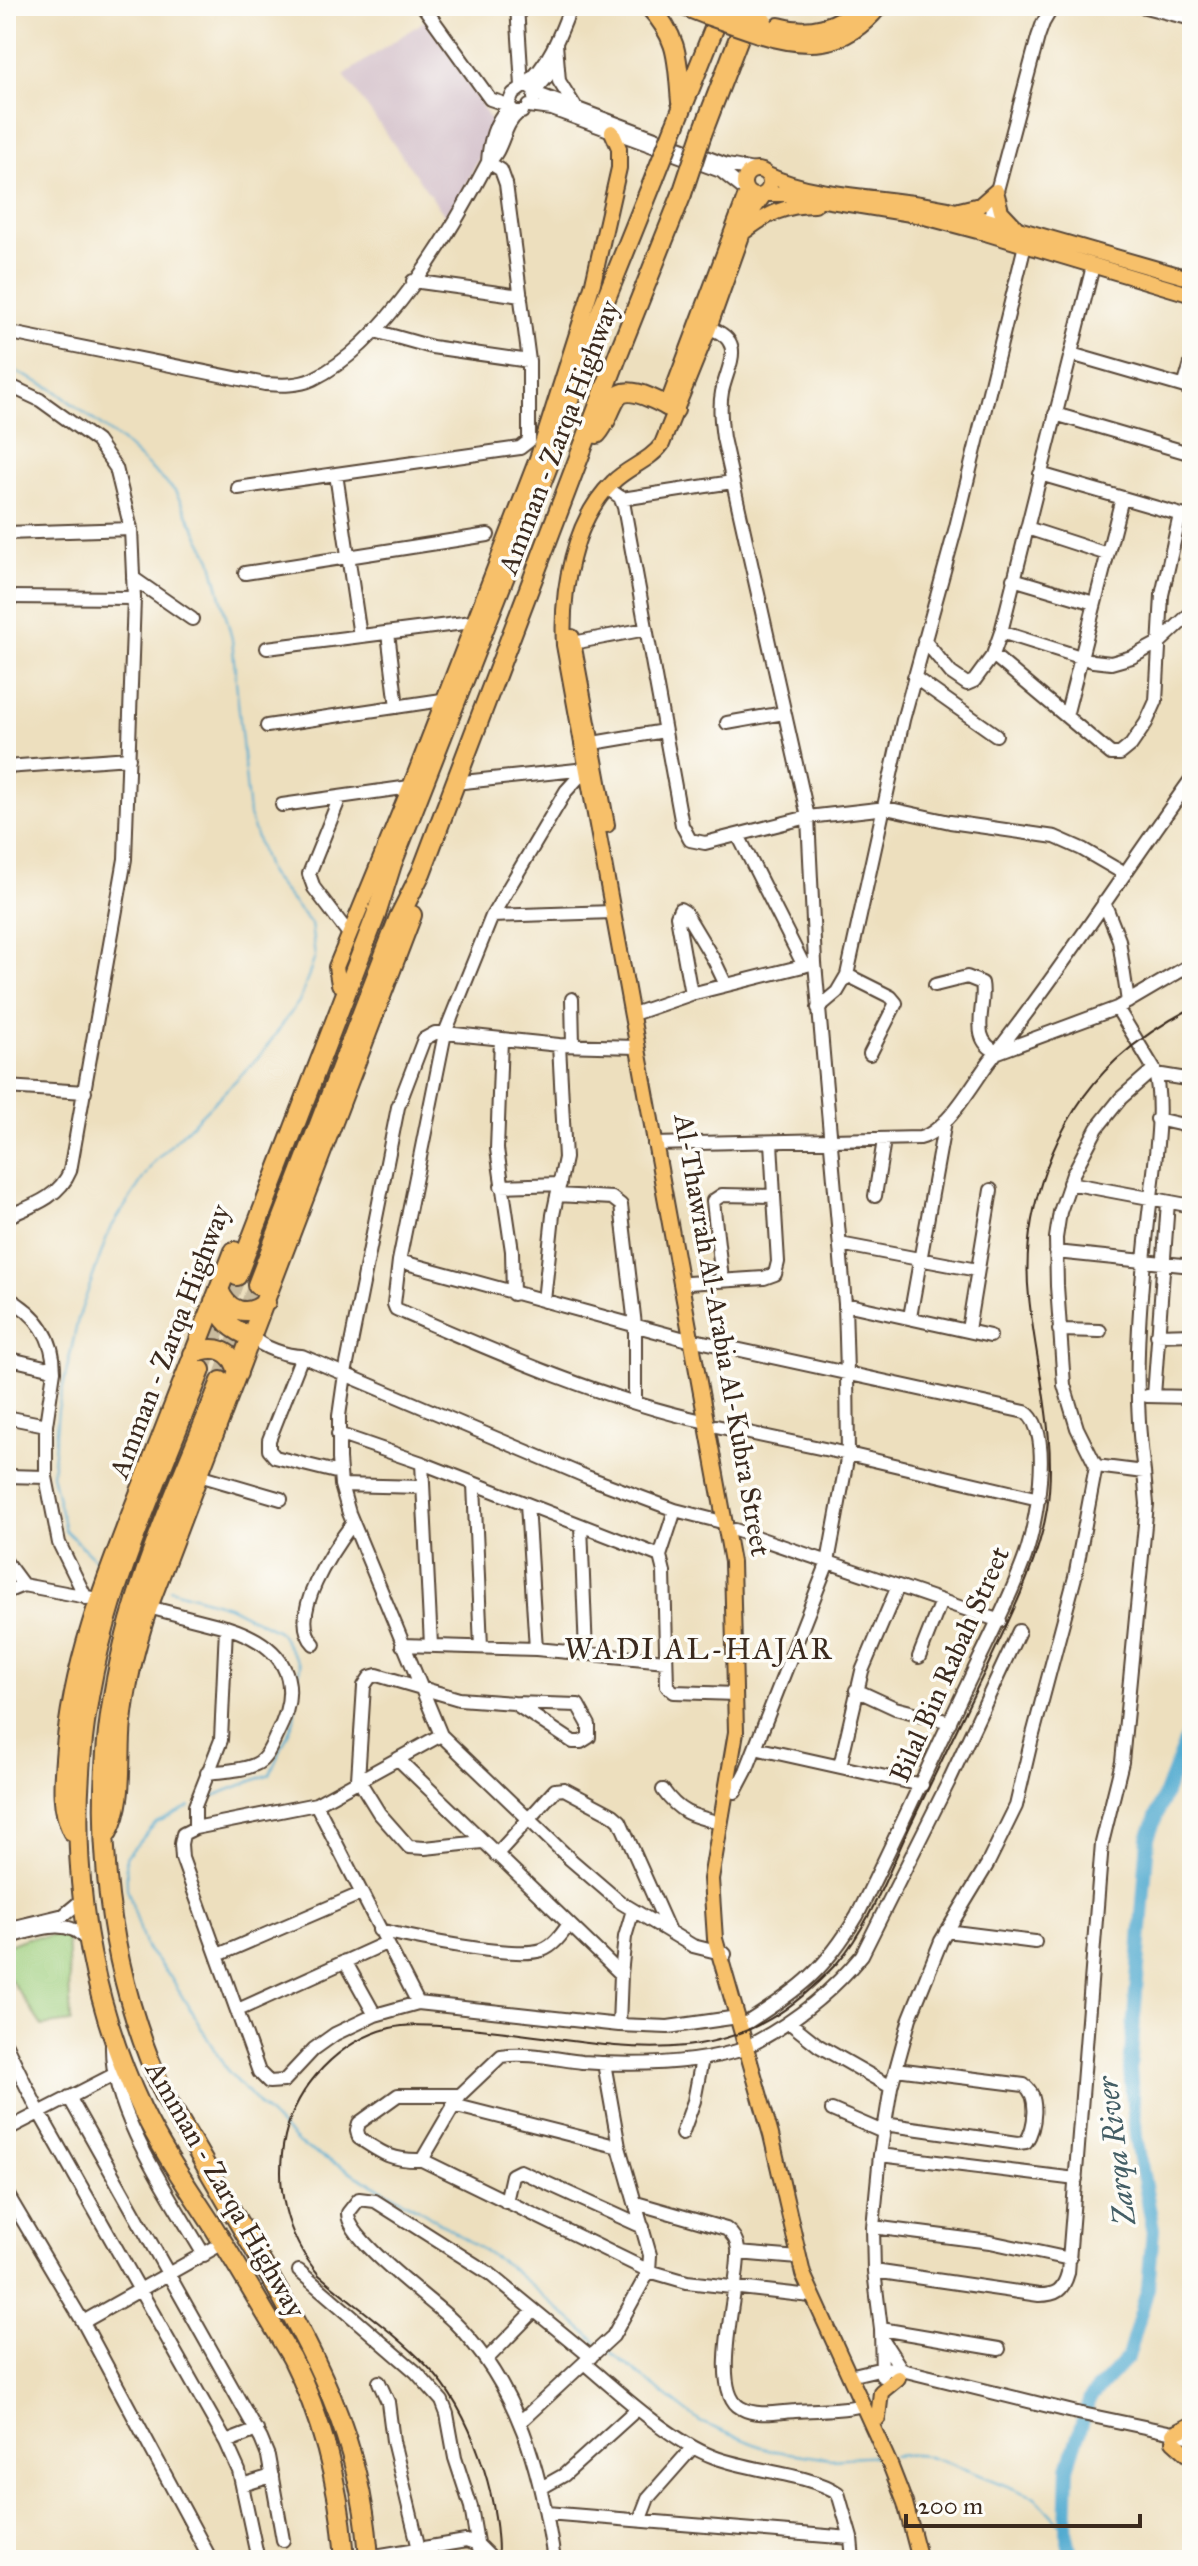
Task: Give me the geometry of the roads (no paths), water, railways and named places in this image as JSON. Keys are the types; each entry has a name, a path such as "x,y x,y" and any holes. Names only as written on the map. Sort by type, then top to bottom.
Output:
{"highway":[{"path":"649,6 663,21 677,49 682,107"},
{"path":"684,6 717,9 787,42 821,42 852,30 878,6"},
{"name":"Amman - Zarqa Highway","path":"115,1722 148,1607 238,1373 244,1334 393,970 413,914 415,887 454,783 514,646 585,443 751,6"},
{"path":"761,28 819,30 845,19 860,6"},
{"name":"Amman - Zarqa Highway","path":"237,1276 376,915 416,786 550,461 578,351 654,179 717,9"},
{"path":"619,352 620,365 627,380 673,404"},
{"path":"585,443 599,432 617,397 624,392 673,404"},
{"name":"Amman - Zarqa Highway","path":"77,1715 216,1295 371,902 388,875"},
{"path":"216,1295 234,1309 251,1311 262,1294"},
{"path":"198,1355 244,1334 222,1318 216,1295"},
{"path":"198,1355 209,1348 225,1351 232,1357 238,1373"},
{"name":"Amman - Zarqa Highway","path":"198,1355 93,1599 63,1802 67,1822 77,1840 87,1941 118,2072 292,2358 313,2404 332,2470 345,2560"},
{"name":"Amman - Zarqa Highway","path":"221,1381 142,1584 124,1642 104,1801 104,1838 118,1944 130,1998 150,2062 165,2096 317,2361 341,2421 353,2462 369,2558"}],"main road":[{"path":"339,984 336,967 416,786 442,700 578,351 619,168 619,148 612,132"},
{"path":"761,172 770,187 765,194"},
{"path":"1192,279 1020,230 987,227 787,194 753,196 744,184 745,176 761,172 835,192 912,201 952,210 987,227 1025,245 1192,295"},
{"name":"Al-Thawrah Al-Arabia Al-Kubra Street","path":"673,404 747,191"},
{"path":"952,210 980,205 996,191"},
{"path":"996,191 1004,217 1020,230"},
{"name":"Al-Thawrah Al-Arabia Al-Kubra Street","path":"695,1341 688,1283 637,1047 564,645 565,595 576,549 591,510 607,488 642,460 657,434 709,328 743,232 754,208 765,194"},
{"path":"743,232 784,207 843,204"},
{"name":"Al-Thawrah Al-Arabia Al-Kubra Street","path":"566,618 593,743 639,1012 658,1145 740,1587 741,1745 718,1880 722,1954"},
{"name":"Al-Thawrah Al-Arabia Al-Kubra Street","path":"730,1527 735,1744 711,1887 722,1954 743,2019 813,2279 862,2405 914,2506 928,2560"},
{"name":"Al-Thawrah Al-Arabia Al-Kubra Street","path":"750,2045 799,2258 811,2296 878,2418 893,2460 920,2560"},
{"path":"878,2418 881,2392 900,2374"},
{"path":"1192,2424 1173,2438 1192,2458"}],"street":[{"path":"423,6 494,102 522,98 576,108 727,165 761,172"},
{"path":"517,6 522,98"},
{"path":"6,332 281,385 313,379 375,331 392,312 451,227 496,153 507,124 556,44 571,6"},
{"path":"1043,6 1043,23"},
{"path":"987,227 1043,23 1053,6"},
{"path":"1141,6 1192,19"},
{"path":"556,44 559,81 576,108"},
{"path":"522,98 721,171 747,191"},
{"path":"238,488 526,446 531,429 529,361 521,296 506,184 501,170 488,162"},
{"path":"818,1008 837,992 847,975 886,808 896,748 956,527 1025,245"},
{"path":"924,640 951,673 967,684 974,681 993,655 1093,266"},
{"path":"413,281 521,296"},
{"path":"709,328 725,334 732,350 722,392 720,417 808,817 810,964 818,1008 840,1244 847,1373 848,1454 828,1562 735,1792"},
{"path":"375,331 432,347 529,361"},
{"path":"1071,354 1188,388 1192,360"},
{"path":"6,384 40,400 97,441 116,468 131,529 134,598 125,859 85,1092 66,1180 50,1197 6,1217"},
{"path":"1055,414 1192,454"},
{"path":"336,474 360,636"},
{"path":"993,655 1111,754 1126,751 1153,709 1158,690 1162,595 1186,517 1040,474"},
{"path":"622,499 732,482"},
{"path":"607,488 622,499 686,836 699,843 808,817 886,808 950,822 1055,837 1125,874"},
{"path":"1066,716 1122,498"},
{"path":"1027,528 1107,554"},
{"path":"6,533 131,529"},
{"path":"245,573 488,535"},
{"path":"133,578 192,619"},
{"path":"1013,579 1094,603"},
{"path":"6,597 134,598"},
{"path":"1001,632 1103,663 1119,662 1160,642 1192,612"},
{"path":"267,648 472,622"},
{"path":"573,643 646,629"},
{"path":"388,633 397,707"},
{"path":"914,677 996,735"},
{"path":"267,726 442,700"},
{"path":"727,723 784,713"},
{"path":"593,743 664,731"},
{"path":"6,767 129,758"},
{"path":"454,783 586,769"},
{"path":"586,769 566,791 492,916 445,1033 399,1261 393,1301 396,1309 635,1402 711,1424 1039,1499"},
{"path":"658,1145 925,1137 945,1121 998,1052 1192,778"},
{"path":"282,805 416,786"},
{"path":"340,797 309,874 314,888 349,934"},
{"path":"738,835 810,964"},
{"path":"874,2271 1050,2295 1062,2289 1068,2273 1102,1843 1124,1743 1147,1496 1137,1395 1144,1260 1157,1119 1155,1072 1123,1005 1119,940 1104,902"},
{"path":"691,994 677,916 680,909 685,912 726,985"},
{"path":"492,916 613,912"},
{"path":"639,1012 691,994 810,964"},
{"path":"998,1052 1123,1005 1192,964"},
{"path":"847,975 891,997 896,1003 870,1054"},
{"path":"935,985 967,977 982,983 980,1031 986,1045 998,1052"},
{"path":"572,999 573,1044"},
{"path":"637,1047 559,1045 445,1033 435,1033 424,1039 398,1107 345,1374 338,1434 340,1479 352,1524 441,1735 612,1896 693,1946 722,1954"},
{"path":"501,1039 497,1149 512,1251 513,1294"},
{"path":"544,1301 565,1146 559,1045"},
{"path":"882,2372 873,2227 883,2128 891,2087 910,2018 946,1931 987,1865 1016,1806 1075,1577 1096,1466 1067,1400 1059,1330 1056,1252 1060,1212 1069,1183 1089,1140 1108,1113 1136,1083 1155,1072 1192,1080"},
{"path":"6,1087 85,1092"},
{"path":"1157,1119 1192,1127"},
{"path":"910,1317 945,1121"},
{"path":"875,1196 884,1140"},
{"path":"688,1283 764,1278 775,1274 778,1262 771,1142"},
{"path":"1069,1183 1192,1206"},
{"path":"501,1186 558,1189 619,1201 635,1325 635,1402"},
{"path":"968,1330 991,1190"},
{"path":"722,1279 713,1201 722,1195 774,1196"},
{"path":"1154,1396 1168,1202"},
{"path":"840,1244 977,1270"},
{"path":"1056,1252 1192,1266"},
{"name":"Bilal Bin Rabah Street","path":"399,1261 695,1341 1017,1410 1030,1415 1037,1424 1039,1499 1025,1557 1000,1621 922,1785 857,1916 833,1955 815,1976 794,1993 743,2019"},
{"path":"6,1297 41,1323 52,1348 54,1371 46,1425 46,1477 50,1505 59,1543 93,1599"},
{"path":"845,1304 990,1336"},
{"path":"1059,1330 1100,1331"},
{"path":"244,1334 263,1345 302,1356 561,1467 675,1510 1000,1621"},
{"path":"1157,1335 1192,1334"},
{"path":"302,1356 269,1440 269,1450 280,1458 340,1479 422,1487"},
{"path":"6,1358 54,1371"},
{"path":"1137,1395 1192,1397"},
{"path":"6,1417 46,1425"},
{"path":"338,1434 422,1463 660,1556"},
{"path":"422,1463 431,1645"},
{"path":"1096,1466 1144,1472"},
{"path":"199,1475 281,1499"},
{"path":"6,1476 46,1477"},
{"path":"474,1484 481,1647"},
{"path":"527,1504 536,1649"},
{"path":"675,1510 660,1556 664,1572 667,1686 670,1690 736,1694"},
{"path":"314,1644 308,1638 305,1627 309,1600 329,1559 352,1524"},
{"path":"581,1525 586,1654"},
{"path":"6,1562 23,1585"},
{"path":"6,1595 23,1585 93,1599"},
{"path":"840,1766 856,1690 898,1586"},
{"path":"919,1657 941,1601"},
{"path":"148,1607 245,1633 276,1654 285,1666 290,1691 280,1730 260,1762 207,1773"},
{"path":"195,1828 195,1806 221,1740 226,1627"},
{"path":"422,2160 456,2100 501,2056 604,2063 702,2059 750,2045 790,2023 824,1996 862,1955 1019,1631"},
{"path":"402,1645 536,1649 666,1661"},
{"path":"482,1842 409,1847 379,1813 358,1779 363,1692 370,1677 377,1675 459,1699 578,1705 589,1725 589,1737 573,1742 514,1703"},
{"path":"856,1690 895,1708 950,1722"},
{"path":"441,1735 316,1804 195,1828 183,1834 182,1858 264,2079 279,2083 284,2081 326,2040 375,2015 418,2003 619,2025 668,2027 743,2019"},
{"path":"755,1748 922,1785"},
{"path":"398,1759 621,1974"},
{"path":"496,1855 558,1788 620,1821 669,1931"},
{"path":"663,1790 686,1814 721,1823"},
{"path":"316,1804 418,2003"},
{"path":"218,1955 360,1894"},
{"path":"6,1929 64,1915 82,1900"},
{"path":"619,2025 625,1937 633,1910"},
{"path":"379,1930 524,1952 546,1949 569,1924"},
{"path":"6,1938 66,1926 87,1941"},
{"path":"946,1931 1035,1942"},
{"path":"238,2010 386,1943"},
{"path":"345,1961 375,2015"},
{"path":"790,2023 819,2046 891,2087"},
{"path":"6,2045 39,2112 226,2442 242,2485 258,2560"},
{"path":"682,2134 694,2101 702,2059"},
{"path":"520,2422 613,2336 649,2271 650,2255 619,2147 604,2063"},
{"path":"832,2110 883,2128 1018,2143 1026,2142 1030,2135 1035,2104 1033,2095 1024,2085 896,2069"},
{"path":"6,2130 118,2072 120,2099 204,2255"},
{"path":"619,2147 456,2100 398,2095 359,2123 357,2130 359,2138 381,2153 396,2160 422,2160 649,2271 687,2282 811,2296"},
{"path":"69,2097 257,2430 268,2456 283,2540"},
{"path":"880,2155 1076,2179"},
{"path":"506,2202 512,2175 520,2171 643,2227"},
{"path":"6,2192 83,2322 211,2560"},
{"path":"554,2560 541,2488 509,2395 486,2360 455,2323 360,2238 347,2217 355,2202 370,2199 387,2208 490,2274 591,2357 637,2409 693,2447 739,2466 830,2488 838,2493 851,2538 853,2560"},
{"path":"636,2203 726,2229 735,2239 738,2253 726,2371 728,2397 734,2404 758,2413 844,2409 862,2405"},
{"path":"873,2227 959,2237 1070,2259"},
{"path":"83,2322 223,2243"},
{"path":"738,2253 799,2258"},
{"path":"299,2271 416,2372 442,2401 455,2458 471,2507 480,2560"},
{"path":"486,2360 534,2311"},
{"path":"881,2333 999,2349"},
{"path":"881,2333 900,2374"},
{"path":"854,2378 882,2372 900,2374 1192,2445"},
{"path":"379,2382 388,2402 398,2468 419,2549"},
{"path":"541,2488 564,2475 637,2409"},
{"path":"226,2442 257,2430"},
{"path":"1173,2438 1192,2437"},
{"path":"640,2519 648,2498 693,2447"},
{"path":"242,2485 272,2476"},
{"path":"547,2513 851,2538"},
{"path":"369,2558 466,2541 478,2545 493,2560"}],"waterway":[{"path":"6,367 53,389 120,440 175,491 211,559 232,639 249,815 269,874 311,924 315,957 300,1000 260,1056 153,1163 109,1231 78,1319 58,1410 52,1474 65,1530 101,1565"},
{"path":"170,1589 228,1606 278,1631 300,1665 294,1720 270,1774 203,1800"},
{"name":"Zarqa River","path":"1072,2560 1066,2531 1068,2468 1090,2398 1128,2357 1148,2288 1153,2229 1136,2137 1130,2070 1148,1838 1192,1723"},
{"path":"190,1806 156,1823 126,1857 127,1888 146,1948 171,1978 226,2069 299,2144 417,2208 508,2266 597,2342"},
{"path":"605,2348 700,2422 769,2450 830,2459 879,2456"},
{"path":"893,2456 918,2454 1035,2497 1066,2531"}],"tunnel":[{"path":"201,1370 237,1276"},
{"path":"221,1381 257,1285"}],"railway":[{"path":"498,2560 494,2510 488,2483 458,2407 416,2355 319,2275 298,2244 286,2210 281,2173 285,2136 299,2099 338,2054 371,2034 390,2028 414,2025 455,2027 600,2045 686,2046 731,2036 770,2019 804,1995 837,1963 859,1932 878,1896 988,1665 1030,1569 1043,1529 1050,1482 1050,1455 1032,1324 1028,1265 1030,1233 1046,1169 1075,1110 1094,1083 1134,1045 1192,1008"}],"district":[{"name":"WADI AL-HAJAR","path":"699,1649"}]}
